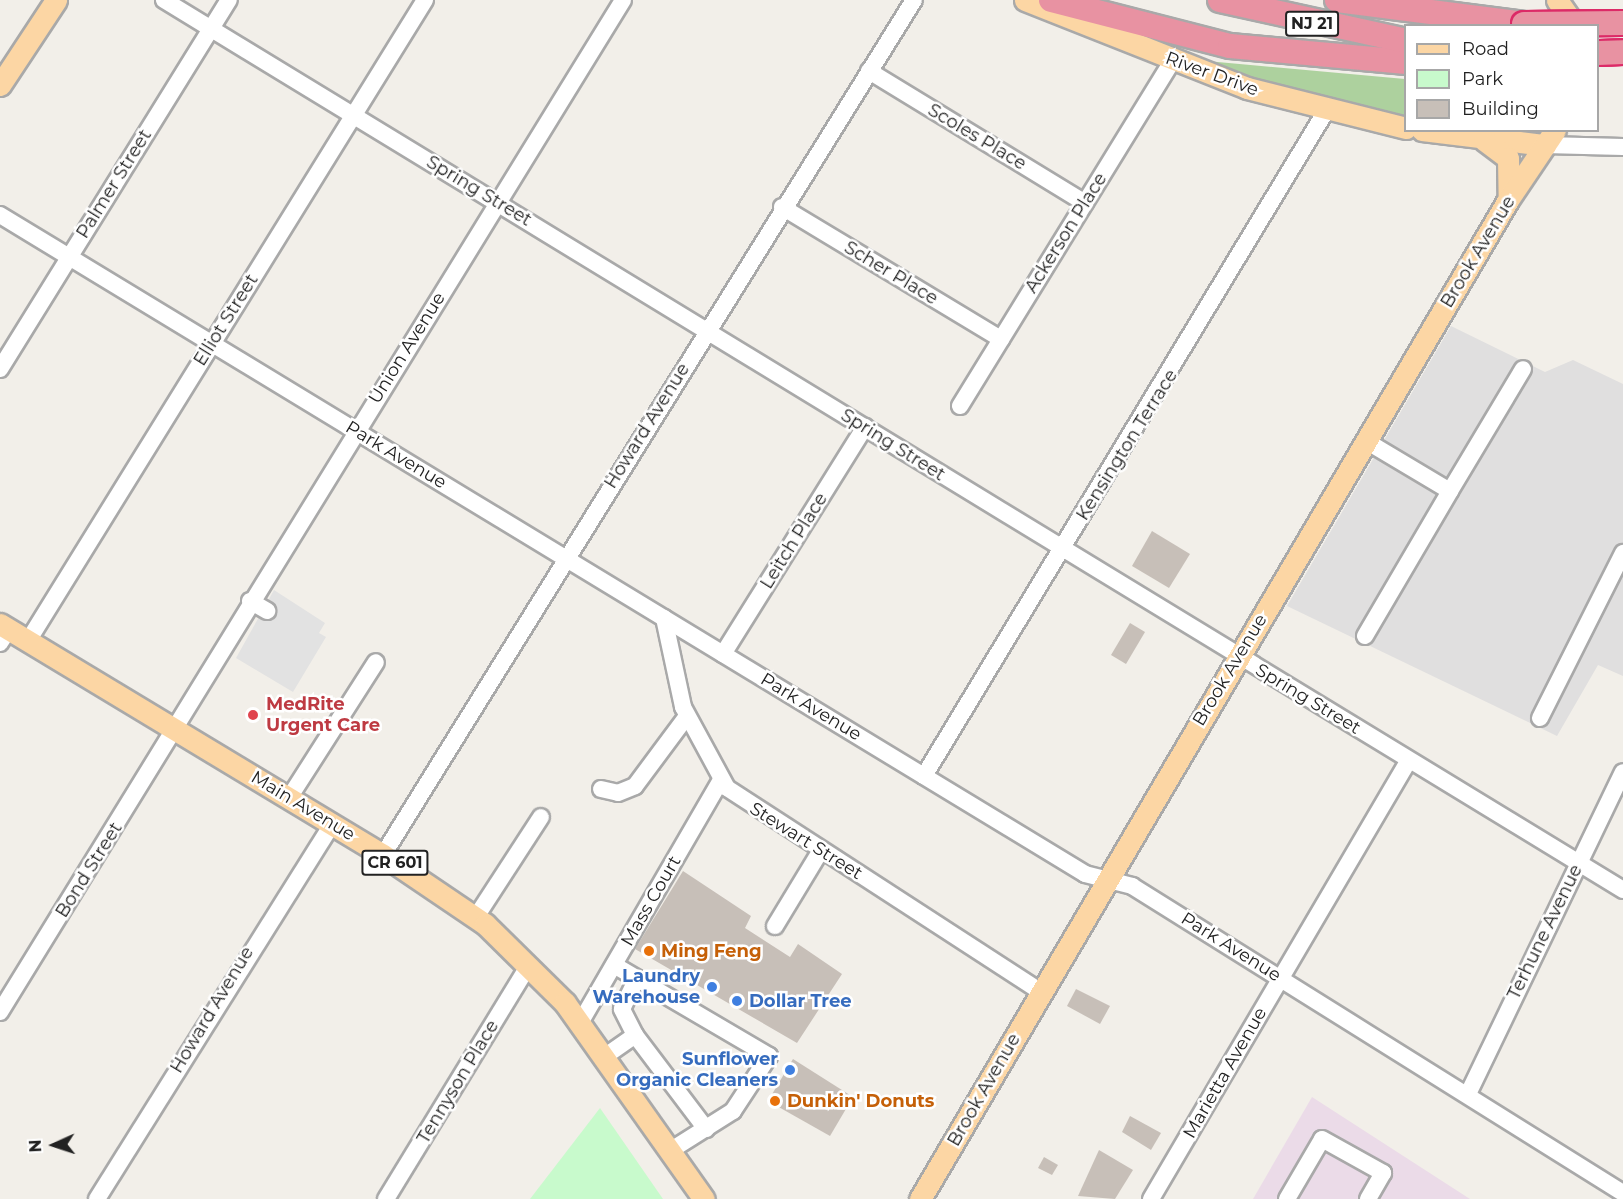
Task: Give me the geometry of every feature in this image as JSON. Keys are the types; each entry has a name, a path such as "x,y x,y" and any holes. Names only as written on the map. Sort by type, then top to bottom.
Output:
{"highway":[{"path":"1051,0 1230,46 1404,62"},
{"name":"NJ 21","path":"1220,0 1404,41"},
{"name":"NJ 21","path":"1337,0 1524,24 1623,23"},
{"path":"1599,53 1623,52"},
{"path":"1599,63 1623,59"}],"main road":[{"path":"0,85 56,0"},
{"name":"River Drive","path":"1025,0 1173,60 1326,111 1404,128"},
{"path":"1557,0 1574,24"},
{"path":"1435,132 1481,139 1494,144 1508,158 1508,200"},
{"path":"1481,139 1543,135"},
{"name":"Brook Avenue","path":"920,1199 1106,879 1508,200 1543,135"},
{"name":"Main Avenue","path":"3,632 28,641 172,727 383,855 476,917 529,965 580,1023 704,1199"}],"street":[{"name":"Spring Street","path":"164,0 1623,890"},
{"name":"Palmer Street","path":"0,369 229,0"},
{"name":"Elliot Street","path":"28,641 425,0"},
{"name":"Union Avenue","path":"172,727 623,0"},
{"name":"Howard Avenue","path":"383,855 782,207 914,0"},
{"path":"1567,0 1591,24"},
{"path":"1599,31 1623,59"},
{"name":"Ackerson Place","path":"960,406 1173,60"},
{"name":"Scoles Place","path":"869,71 1085,203"},
{"name":"Kensington Terrace","path":"924,776 1063,550 1326,111"},
{"path":"1543,135 1623,147"},
{"name":"Scher Place","path":"782,207 1001,339"},
{"name":"Park Avenue","path":"0,215 1085,874 1132,886 1623,1193"},
{"path":"1365,636 1523,369"},
{"name":"Leitch Place","path":"723,654 865,427"},
{"path":"1366,441 1450,491"},
{"path":"1540,718 1623,553"},
{"path":"250,601 267,611"},
{"name":"Stewart Street","path":"664,618 673,679 687,716 722,780 738,798 1041,992"},
{"path":"289,798 375,662"},
{"path":"601,789 618,793 635,786 687,716"},
{"name":"Bond Street","path":"0,1012 165,750 172,727"},
{"name":"Marietta Avenue","path":"1151,1199 1409,760"},
{"name":"Terhune Avenue","path":"1468,1094 1623,772"},
{"name":"Mass Court","path":"580,1023 722,780"},
{"path":"476,917 541,817"},
{"name":"Howard Avenue","path":"97,1199 332,824"},
{"path":"775,926 821,850"},
{"name":"Tennyson Place","path":"386,1199 529,965"},
{"path":"614,965 769,1056 738,1105 706,1129 671,1150"},
{"path":"637,978 622,1010 635,1035 706,1129"},
{"path":"604,1056 635,1035"},
{"path":"1287,1199 1322,1139 1383,1173 1368,1199"}],"shaded area":[{"path":"1451,326 1545,372 1573,360 1623,384 1623,676 1598,665 1557,736 1287,606"},
{"path":"274,590 325,623 319,633 326,637 293,692 236,658"},
{"path":"1312,1097 1470,1199 1253,1199"}],"green space":[{"path":"1196,60 1404,79 1404,119 1231,75"},
{"path":"600,1108 663,1199 530,1199"}],"building":[{"path":"1152,531 1190,554 1169,588 1132,566"},
{"path":"1130,623 1145,632 1126,664 1111,655"},
{"path":"683,871 751,916 745,928 790,957 798,944 842,974 797,1043 635,949"},
{"path":"1076,989 1110,1006 1100,1024 1067,1006"},
{"path":"793,1059 853,1097 830,1136 768,1101"},
{"path":"1130,1116 1161,1133 1151,1150 1122,1132"},
{"path":"1099,1150 1133,1170 1115,1199 1078,1196"},
{"path":"1044,1157 1058,1165 1052,1175 1038,1168"}],"place":[{"name":"MedRite Urgent Care","path":"253,715"},
{"name":"Ming Feng","path":"649,951"},
{"name":"Laundry Warehouse","path":"712,987"},
{"name":"Dollar Tree","path":"737,1001"},
{"name":"Sunflower Organic Cleaners","path":"790,1070"},
{"name":"Dunkin' Donuts","path":"775,1101"}]}
